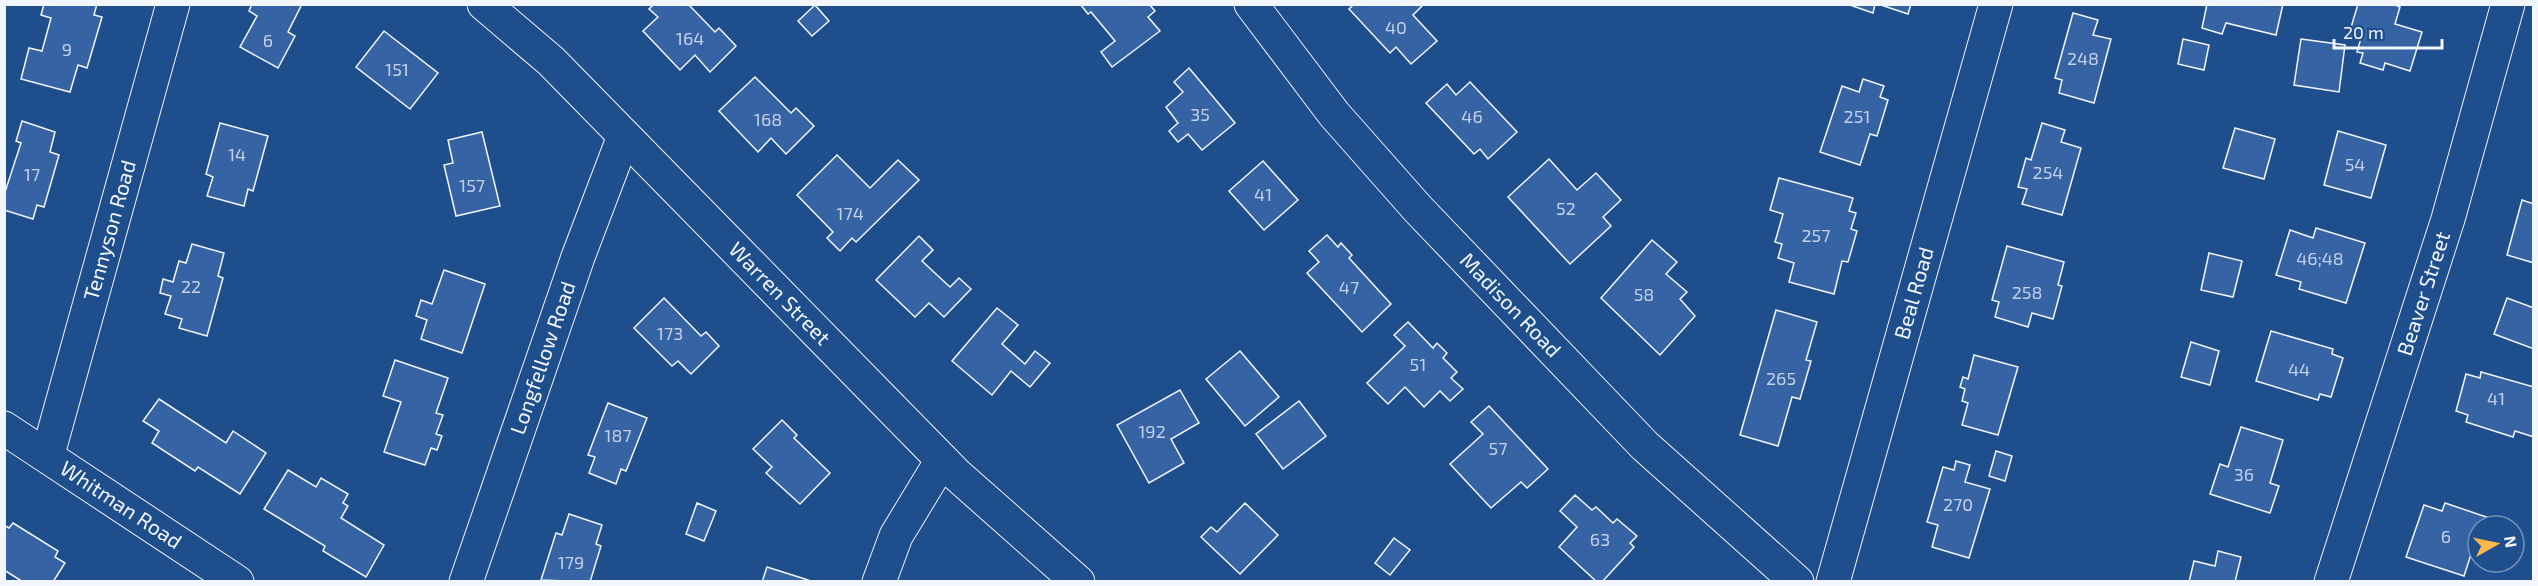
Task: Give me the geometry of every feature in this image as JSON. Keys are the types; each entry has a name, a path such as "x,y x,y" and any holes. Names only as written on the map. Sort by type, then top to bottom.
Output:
{"street":[{"name":"Tennyson Road","path":"48,454 173,4"},
{"name":"Warren Street","path":"484,4 551,61 942,460 1078,582"},
{"name":"Madison Road","path":"1251,4 1334,114 1418,209 1638,439 1797,582"},
{"name":"Beal Road","path":"1833,582 1996,4"},
{"name":"Beaver Street","path":"2331,582 2448,219 2508,4"},
{"name":"Longfellow Road","path":"466,582 578,257 624,136"},
{"name":"Whitman Road","path":"4,428 48,454 237,582"},
{"path":"879,582 896,536 942,460"}],"building":[{"path":"44,4 97,4 94,15 102,17 87,68 78,65 70,92 21,79 29,48 42,51 51,18 41,15"},
{"path":"252,4 302,4 288,32 295,36 278,68 240,47 257,16 249,11"},
{"path":"654,4 688,4 715,32 719,28 736,46 710,72 695,55 680,70 643,31 658,17 649,9"},
{"path":"1080,4 1149,4 1155,11 1148,17 1160,31 1112,67 1101,52 1115,41 1091,12 1088,14"},
{"path":"1354,4 1424,4 1413,15 1437,41 1411,64 1396,47 1390,53 1349,9"},
{"path":"1847,4 1875,4 1873,13"},
{"path":"1878,4 1911,4 1908,14"},
{"path":"2207,4 2283,4 2276,35 2226,23 2222,34 2202,28"},
{"path":"2358,4 2393,4 2400,7 2395,24 2422,32 2410,71 2385,63 2383,70 2360,63 2363,53 2357,52 2361,38 2349,34"},
{"path":"815,5 829,21 812,36 798,21"},
{"path":"2073,13 2098,20 2093,35 2111,39 2094,103 2059,93 2062,80 2055,78"},
{"path":"384,31 438,73 410,109 356,67"},
{"path":"2183,39 2209,45 2204,70 2178,64"},
{"path":"2301,39 2345,45 2339,92 2294,85"},
{"path":"1189,68 1235,123 1202,150 1188,134 1178,142 1169,131 1178,123 1166,107 1183,92 1174,82"},
{"path":"755,77 791,113 796,108 814,126 786,154 771,138 758,152 719,111"},
{"path":"1863,79 1884,86 1880,97 1888,100 1877,136 1870,134 1860,165 1820,152 1842,86 1859,92"},
{"path":"1470,82 1517,132 1488,159 1480,149 1474,154 1426,103 1447,84 1456,95"},
{"path":"22,121 55,132 50,152 59,155 44,207 37,205 33,219 4,210 4,195 21,143 16,141"},
{"path":"220,123 268,136 253,191 248,189 244,206 207,196 213,177 206,174"},
{"path":"2042,123 2065,130 2061,142 2081,148 2062,215 2022,204 2027,189 2018,187 2026,158 2031,160"},
{"path":"2235,128 2275,139 2264,179 2223,168"},
{"path":"2338,131 2386,145 2371,198 2324,185"},
{"path":"482,132 500,206 456,216 444,165 453,163 448,140"},
{"path":"837,155 870,188 898,160 919,180 856,242 852,238 840,251 827,238 833,232 797,195"},
{"path":"1549,159 1577,190 1596,173 1621,200 1603,217 1611,226 1570,264 1508,197"},
{"path":"1263,161 1298,200 1264,230 1229,191"},
{"path":"1779,178 1853,198 1849,211 1856,213 1851,229 1857,231 1848,262 1842,261 1834,294 1789,282 1794,263 1778,258 1782,244 1775,242 1783,214 1770,210"},
{"path":"2522,200 2534,204 2534,263 2507,255"},
{"path":"2316,228 2365,243 2346,303 2299,289 2301,282 2276,275 2290,230 2313,238"},
{"path":"1327,235 1338,247 1341,243 1352,255 1349,258 1391,304 1362,332 1307,273 1319,262 1309,251"},
{"path":"919,236 933,250 922,261 950,287 959,278 971,289 944,317 929,303 915,317 876,280"},
{"path":"1652,240 1677,262 1666,274 1687,292 1680,299 1695,316 1660,355 1601,298"},
{"path":"192,244 224,253 218,276 223,278 207,336 179,328 182,319 165,314 171,296 160,293 163,279 173,282 179,261 186,263"},
{"path":"2007,246 2064,262 2058,285 2062,286 2053,319 2032,313 2028,327 1995,317 1999,302 1992,300"},
{"path":"2209,253 2242,261 2233,297 2201,290"},
{"path":"444,270 485,284 462,353 421,339 427,320 416,316 421,300 432,304"},
{"path":"664,298 701,336 706,332 719,346 691,374 678,361 672,366 634,328"},
{"path":"2507,298 2534,308 2534,349 2494,334"},
{"path":"997,308 1018,325 1002,344 1025,364 1035,351 1050,363 1030,387 1011,371 992,395 952,361"},
{"path":"1776,310 1817,322 1806,360 1811,361 1800,399 1792,397 1778,446 1740,435"},
{"path":"1408,322 1433,348 1437,343 1447,353 1443,358 1457,372 1451,378 1463,389 1450,401 1440,391 1424,407 1405,387 1388,404 1367,383 1405,346 1394,335"},
{"path":"2271,331 2333,349 2332,354 2343,358 2331,397 2320,394 2318,400 2256,381"},
{"path":"2191,342 2219,351 2210,385 2181,377"},
{"path":"1240,351 1279,397 1245,426 1206,379"},
{"path":"1974,355 2018,367 1998,435 1962,425 1968,403 1962,401 1965,389 1960,387 1963,377 1968,379"},
{"path":"395,360 448,378 436,413 443,415 436,434 442,436 437,450 431,448 425,465 384,452 401,402 383,396"},
{"path":"2481,372 2534,387 2534,437 2515,431 2513,437 2466,422 2468,415 2456,411 2466,374 2480,378"},
{"path":"1180,390 1199,423 1171,439 1184,463 1149,483 1117,425"},
{"path":"159,399 226,443 233,431 266,453 240,494 198,467 195,471 152,443 159,431 143,421"},
{"path":"1299,401 1326,436 1283,469 1256,434"},
{"path":"608,403 647,418 626,471 621,469 616,484 589,473 595,457 588,455"},
{"path":"1489,406 1548,469 1527,488 1521,482 1491,508 1450,464 1483,434 1471,422"},
{"path":"782,420 797,435 794,438 830,473 800,504 766,473 772,467 753,449"},
{"path":"2241,427 2283,440 2270,483 2279,486 2270,513 2210,494 2220,464 2228,467"},
{"path":"1996,451 2012,456 2005,481 1989,476"},
{"path":"1956,461 1970,465 1965,482 1990,489 1969,558 1932,547 1938,525 1927,522 1943,467 1954,470"},
{"path":"288,470 316,487 321,478 348,494 343,503 348,506 341,518 384,545 366,577 323,551 325,546 264,509"},
{"path":"1575,495 1592,510 1596,507 1613,523 1617,519 1637,536 1630,543 1634,547 1602,582 1597,582 1559,547 1577,527 1560,511"},
{"path":"697,503 716,511 704,541 686,534"},
{"path":"1245,503 1278,535 1240,574 1201,537 1211,527 1217,532"},
{"path":"2445,503 2477,514 2466,514 2464,576 2406,557 2424,505 2442,511"},
{"path":"569,514 602,525 596,544 601,546 590,582 541,580 556,533 562,535"},
{"path":"13,523 58,551 55,557 65,563 53,582 23,582 4,570 4,525 9,528"},
{"path":"1394,538 1410,550 1390,575 1375,563"},
{"path":"2218,551 2241,557 2235,582 2189,582 2194,561 2215,566"},
{"path":"767,567 808,580 807,582 762,582"}]}
